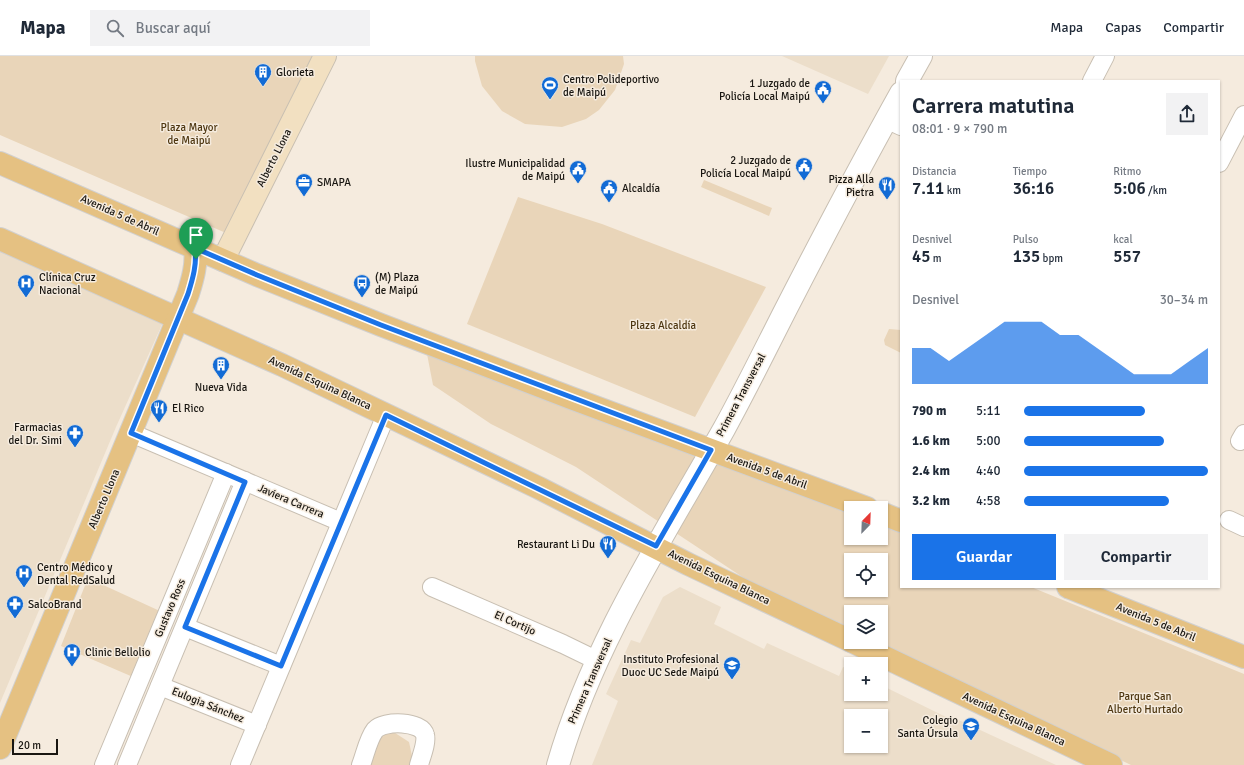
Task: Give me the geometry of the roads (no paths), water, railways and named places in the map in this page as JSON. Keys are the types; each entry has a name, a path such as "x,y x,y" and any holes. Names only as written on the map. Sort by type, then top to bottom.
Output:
{"main road":[{"name":"Alberto Llona","path":"223,260 325,56"},
{"name":"Avenida 5 de Abril","path":"0,163 223,260 381,325 848,501"},
{"name":"Avenida Esquina Blanca","path":"0,238 179,318 386,415 656,546 688,564 844,638"},
{"name":"Alberto Llona","path":"0,748 179,318 194,276 196,259 195,248"},
{"path":"888,516 900,521"},
{"name":"Avenida 5 de Abril","path":"1071,588 1244,657"},
{"name":"Avenida Esquina Blanca","path":"867,649 1111,765"}],"street":[{"path":"908,80 921,56"},
{"path":"1093,80 1105,56"},
{"name":"Primera Transversal","path":"558,765 572,720 598,661 656,546 894,123 900,96"},
{"path":"1220,161 1244,115"},
{"path":"240,765 386,415"},
{"name":"Javiera Carrera","path":"131,433 341,522"},
{"name":"Gustavo Ross","path":"104,765 226,473"},
{"name":"Gustavo Ross","path":"127,765 245,482"},
{"name":"El Cortijo","path":"432,587 563,644 598,661"},
{"path":"185,627 281,666"},
{"name":"Eulogia Sánchez","path":"160,686 256,725"},
{"path":"361,765 375,731 384,724 393,723 418,728 424,731 426,736 418,765"}],"place":[{"name":"Glorieta","path":"263,87"},
{"name":"Centro Polideportivo de Maipú","path":"550,100"},
{"name":"1 Juzgado de Policía Local Maipú","path":"823,104"},
{"name":"2 Juzgado de Policía Local Maipú","path":"804,181"},
{"name":"Ilustre Municipalidad de Maipú","path":"578,184"},
{"name":"SMAPA","path":"304,197"},
{"name":"Pizza Alla Pietra","path":"887,200"},
{"name":"Alcaldía","path":"609,203"},
{"name":"Clínica Cruz Nacional","path":"26,298"},
{"name":"(M) Plaza de Maipú","path":"362,298"},
{"name":"Nueva Vida","path":"221,380"},
{"name":"El Rico","path":"159,423"},
{"name":"Farmacias del Dr. Simi","path":"75,448"},
{"name":"Restaurant Li Du","path":"608,559"},
{"name":"Centro Médico y Dental RedSalud","path":"24,588"},
{"name":"SalcoBrand","path":"15,619"},
{"name":"Clinic Bellolio","path":"72,667"},
{"name":"Instituto Profesional Duoc UC Sede Maipú","path":"732,680"},
{"name":"Colegio Santa Úrsula","path":"971,741"}],"park label":[{"name":"Plaza Mayor de Maipú","path":"189,133"},
{"name":"Plaza Alcaldía","path":"663,325"},
{"name":"Parque San Alberto Hurtado","path":"1145,702"}]}
